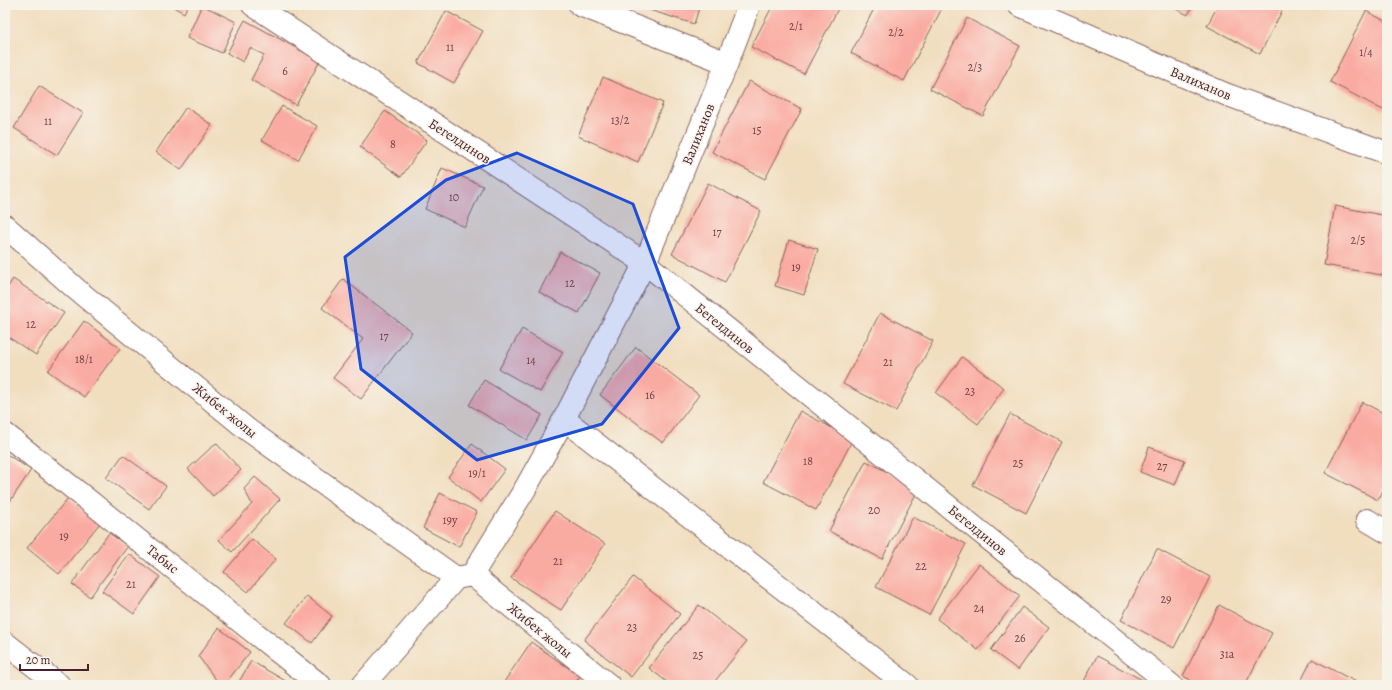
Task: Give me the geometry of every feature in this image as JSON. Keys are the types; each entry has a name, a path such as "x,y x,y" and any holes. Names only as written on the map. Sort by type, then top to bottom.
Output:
{"street":[{"name":"Бегелдинов","path":"253,5 644,263 1171,685"},
{"path":"580,5 727,62"},
{"name":"Валиханов","path":"363,685 464,577 525,490 564,419 644,263 749,5"},
{"name":"Валиханов","path":"1019,5 1225,94 1387,153"},
{"name":"Жибек жолы","path":"5,226 76,289 248,430 464,577 609,685"},
{"path":"564,419 907,685"},
{"name":"Табыс","path":"5,434 320,685"},
{"path":"1367,520 1387,532"},
{"path":"5,643 60,685"}],"highlighted area":[{"path":"517,153 633,204 679,328 602,424 477,460 361,369 345,257 446,180"}],"building":[{"path":"170,5 188,5 184,13"},
{"path":"202,5 236,22 222,53 187,38"},
{"path":"644,5 700,5 694,24 643,8"},
{"path":"773,5 840,5 804,74 751,47"},
{"path":"876,5 930,5 941,10 904,81 851,53"},
{"path":"1168,5 1193,5 1188,15"},
{"path":"1218,5 1285,5 1260,54 1207,26"},
{"path":"446,11 483,31 454,83 418,63"},
{"path":"1366,11 1387,22 1387,101 1383,110 1330,82"},
{"path":"967,18 1020,46 983,116 930,89"},
{"path":"245,20 320,61 296,105 251,80 264,55 250,48 243,62 227,53"},
{"path":"603,77 663,103 638,162 578,136"},
{"path":"749,81 802,109 765,179 712,152"},
{"path":"39,86 83,113 57,155 14,128"},
{"path":"282,106 317,126 298,160 262,140"},
{"path":"186,107 212,125 181,170 156,152"},
{"path":"385,111 427,140 401,177 360,147"},
{"path":"442,168 483,186 465,227 425,209"},
{"path":"708,183 761,211 725,282 672,254"},
{"path":"1335,206 1387,216 1387,276 1324,265"},
{"path":"789,240 818,249 804,295 775,286"},
{"path":"560,252 600,273 579,313 539,292"},
{"path":"13,279 64,313 36,355 5,335 5,291"},
{"path":"343,279 412,332 361,399 333,378 363,339 322,308"},
{"path":"880,313 933,341 896,411 843,384"},
{"path":"84,321 120,348 84,397 48,371"},
{"path":"522,329 563,352 540,392 499,369"},
{"path":"636,347 699,395 663,443 600,395"},
{"path":"962,357 1004,388 978,424 936,393"},
{"path":"484,380 542,415 527,440 469,405"},
{"path":"1362,402 1387,415 1387,483 1378,500 1325,473"},
{"path":"800,411 853,439 816,510 763,482"},
{"path":"1010,414 1062,442 1026,513 973,485"},
{"path":"216,443 241,470 213,496 188,469"},
{"path":"472,444 505,469 481,502 448,477"},
{"path":"1149,447 1185,460 1175,485 1140,472"},
{"path":"5,453 31,470 5,509"},
{"path":"123,455 166,486 149,509 106,478"},
{"path":"866,461 919,488 882,559 829,531"},
{"path":"255,477 280,499 232,552 219,540 252,504 244,489"},
{"path":"440,493 477,512 459,547 423,528"},
{"path":"68,498 100,523 59,574 27,548"},
{"path":"555,511 605,544 561,610 511,578"},
{"path":"913,517 966,544 929,615 876,587"},
{"path":"109,533 128,546 90,597 72,584"},
{"path":"252,539 276,559 248,592 224,572"},
{"path":"1157,549 1210,577 1174,648 1121,620"},
{"path":"129,554 160,577 134,614 102,591"},
{"path":"979,564 1020,596 978,650 937,619"},
{"path":"633,577 680,614 631,677 584,640"},
{"path":"307,596 332,616 312,643 286,623"},
{"path":"699,605 746,642 712,685 671,685 649,668"},
{"path":"1219,605 1272,633 1245,685 1200,685 1183,676"},
{"path":"1022,607 1049,627 1018,670 991,650"},
{"path":"219,628 250,652 224,685 220,685 198,656"},
{"path":"531,642 580,676 574,685 502,685"},
{"path":"1097,656 1150,684 1150,685 1082,685"},
{"path":"1312,659 1362,685 1299,685"},
{"path":"251,661 289,683 288,685 237,685"}]}
